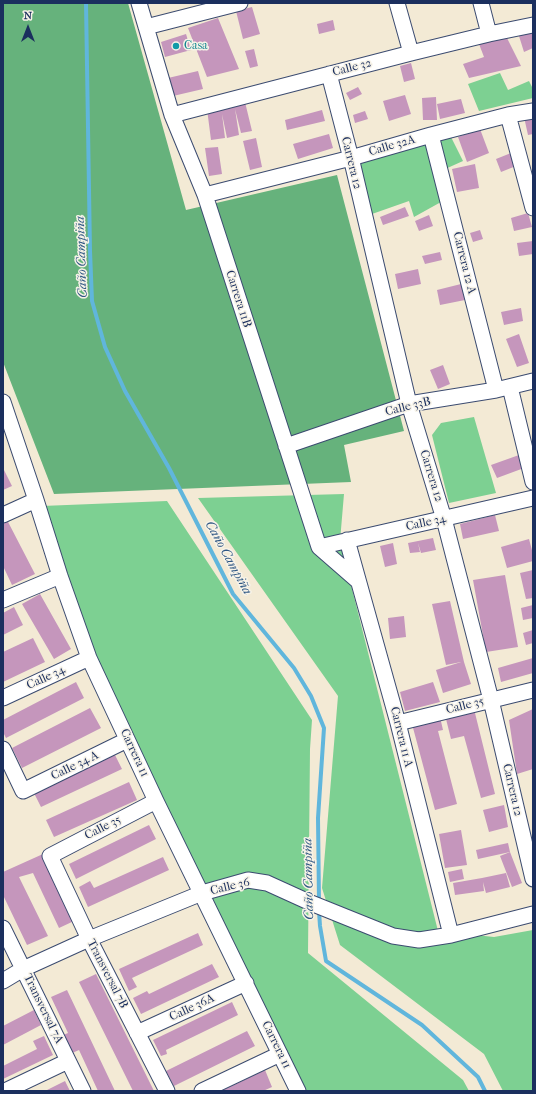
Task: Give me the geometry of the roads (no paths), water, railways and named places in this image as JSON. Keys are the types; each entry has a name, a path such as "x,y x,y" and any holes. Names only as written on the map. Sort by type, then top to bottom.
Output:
{"street":[{"name":"Carrera 11B","path":"139,3 172,115 205,195 319,547"},
{"path":"146,27 240,3"},
{"path":"397,3 411,53"},
{"path":"481,3 490,34"},
{"name":"Calle 32","path":"172,115 411,53 490,34 533,26"},
{"name":"Carrera 12","path":"329,74 409,404 444,519 491,700 533,880"},
{"name":"Calle 32A","path":"205,195 350,158 508,115 533,111"},
{"path":"508,115 533,208"},
{"name":"Carrera 12 A","path":"431,135 503,388 533,482"},
{"name":"Calle 33B","path":"286,446 409,404 533,382"},
{"name":"Carrera 11","path":"3,402 6,421 36,500 60,576 89,658 156,801 298,1091"},
{"name":"Calle 34","path":"319,547 533,498"},
{"path":"3,515 36,500"},
{"name":"Carrera 11 A","path":"347,540 398,723 451,935"},
{"path":"319,547 358,581"},
{"path":"3,600 60,576"},
{"name":"Calle 34","path":"3,698 89,658"},
{"name":"Calle 35","path":"398,723 533,690"},
{"name":"Calle 34 A","path":"3,749 23,791 127,740"},
{"name":"Calle 35","path":"50,856 156,801"},
{"name":"Transversal 7B","path":"50,856 89,939 167,1091"},
{"name":"Calle 36","path":"3,981 89,939 202,893 248,880 267,883 311,903 393,936 419,940 451,935 533,914"},
{"name":"Transversal 7A","path":"3,928 83,1091"},
{"name":"Calle 36A","path":"138,1033 246,983"},
{"path":"202,1091 280,1054"},
{"path":"5,1091 68,1062"}],"waterway":[{"name":"Caño Campiña","path":"86,3 92,301 105,347 125,391 169,468 233,594 294,668 311,696 324,728 318,818 319,902"},
{"name":"Caño Campiña","path":"319,911 326,961 422,1025 478,1077 485,1091"}],"place":[{"name":"Casa","path":"176,46"}]}
